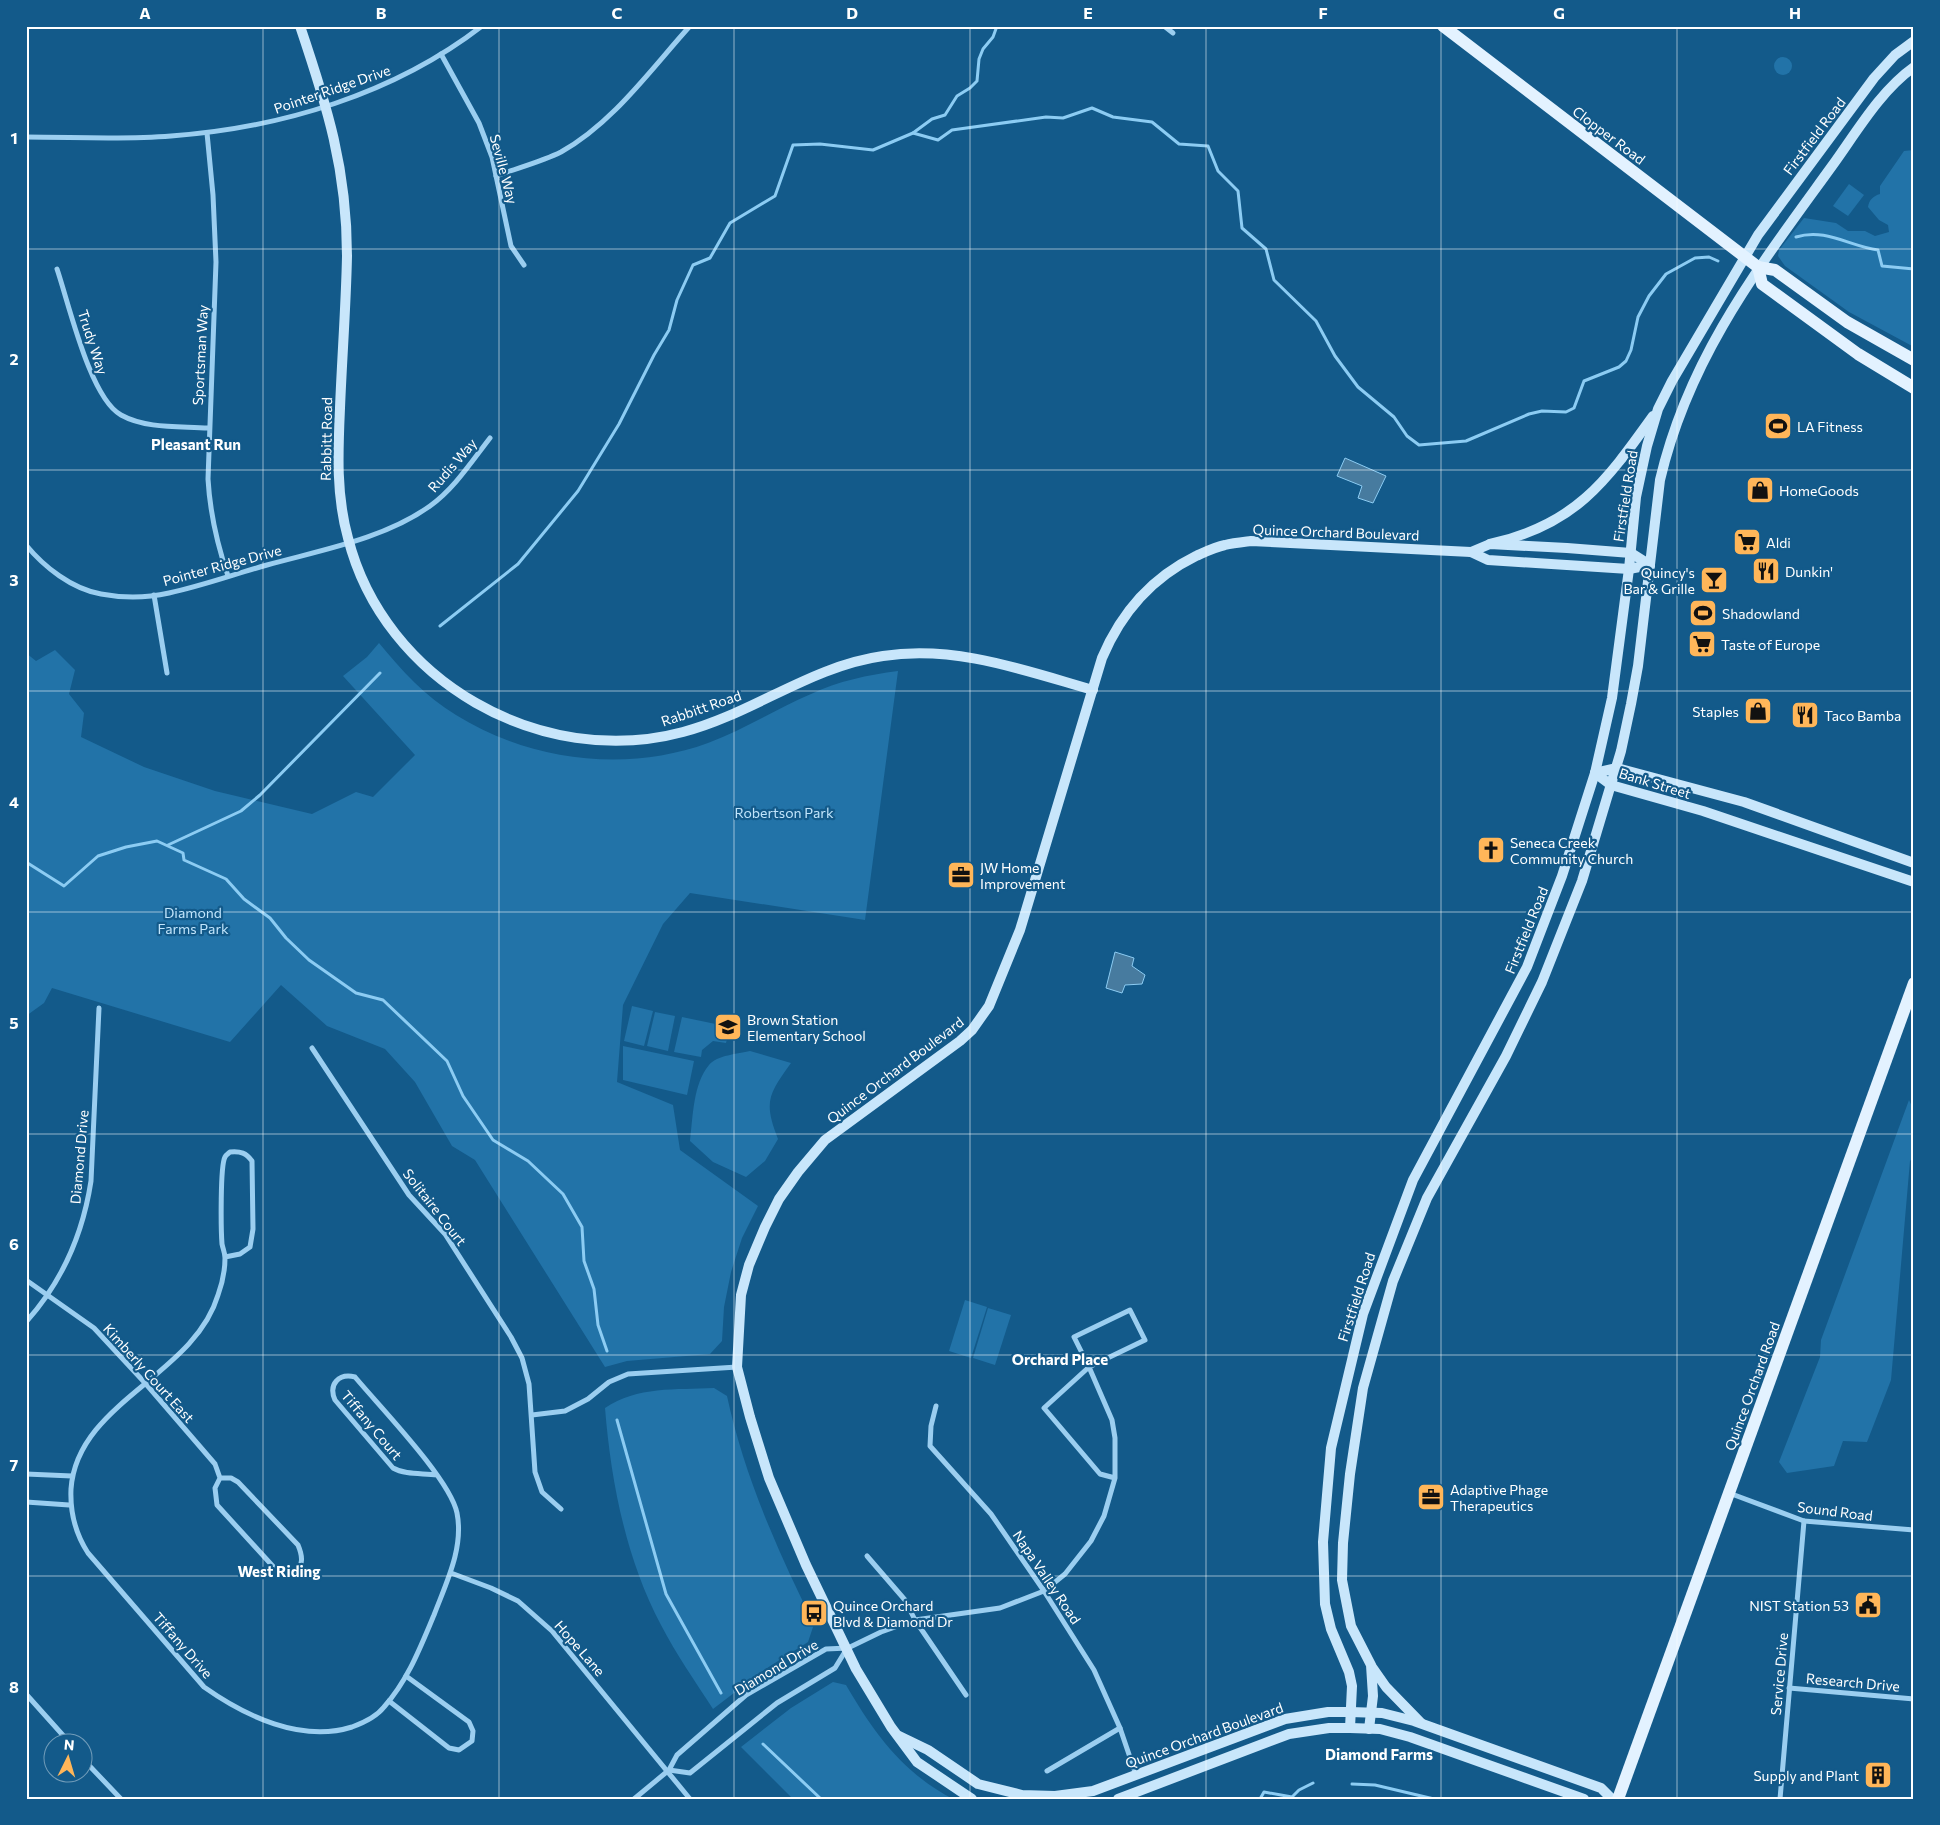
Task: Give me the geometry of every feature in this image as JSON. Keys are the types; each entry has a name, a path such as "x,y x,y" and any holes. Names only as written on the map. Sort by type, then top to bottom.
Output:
{"main road":[{"name":"Clopper Road","path":"1443,26 1758,267 1775,270 1847,322 1914,360"},
{"name":"Clopper Road","path":"1758,267 1762,284 1767,288 1820,328 1914,388"},
{"path":"1898,379 1914,379"},
{"name":"Quince Orchard Road","path":"1618,1799 1914,983"}],"street":[{"name":"Rabbitt Road","path":"300,26 327,106 339,157 346,211 347,256 338,475 342,514 348,542 360,575 375,605 388,625 422,664 453,690 484,709 520,725 570,738 619,741 654,739 684,732 725,718 827,670 858,660 903,654 932,653 980,658 1093,690"},
{"name":"Pointer Ridge Drive","path":"26,137 169,136 207,133 274,121 327,106 380,86 441,54 482,26"},
{"path":"496,176 560,152 590,133 614,111 690,26"},
{"path":"1164,26 1173,33"},
{"name":"Firstfield Road","path":"1350,1728 1352,1686 1349,1672 1331,1629 1325,1604 1323,1542 1331,1448 1363,1314 1413,1180 1489,1041 1533,955 1562,876 1595,773 1612,698 1640,475 1658,410 1672,381 1744,256 1874,78 1895,55 1914,41"},
{"name":"Seville Way","path":"441,54 479,123 492,157 511,246 524,266"},
{"path":"1422,1724 1386,1686 1371,1665 1351,1626 1342,1580 1344,1532 1353,1448 1367,1374 1389,1293 1433,1183 1506,1056 1542,982 1582,881 1616,768 1638,666 1660,480 1676,422 1699,369 1758,267 1872,111 1888,92 1914,67"},
{"name":"Sportsman Way","path":"207,133 213,196 216,262 208,428 209,504 218,546 228,576"},
{"name":"Trudy Way","path":"57,270 94,383 108,405 120,415 136,421 208,428"},
{"path":"1490,544 1530,533 1578,504 1612,473 1658,410"},
{"name":"Rudis Way","path":"348,542 397,525 431,506 452,485 490,438"},
{"name":"Quince Orchard Boulevard","path":"972,1799 917,1762 896,1734 856,1669 848,1648 806,1565 769,1478 737,1367 741,1295 749,1265 778,1199 826,1140 960,1041 972,1030 989,1006 1020,930 1102,658 1110,638 1140,596 1158,579 1180,564 1225,544 1251,541 1471,552 1488,560 1629,570 1650,565"},
{"name":"Pointer Ridge Drive","path":"26,545 37,558 55,572 99,594 123,597 154,595 348,542"},
{"name":"Quince Orchard Boulevard","path":"1471,552 1490,544 1631,553 1650,565"},
{"path":"154,595 167,673"},
{"name":"Bank Street","path":"1595,773 1616,768 1744,802 1914,863"},
{"name":"Bank Street","path":"1595,773 1611,785 1757,828 1914,882"},
{"name":"Diamond Drive","path":"26,1322 48,1295 75,1244 87,1208 91,1181 99,1008"},
{"name":"Solitaire Court","path":"312,1048 409,1195 444,1234 511,1337 522,1358 527,1376 532,1415 535,1472 542,1492 561,1509"},
{"name":"Tiffany Drive","path":"225,1257 240,1254 250,1247 253,1230 252,1161 246,1154 239,1152 230,1152 224,1161 222,1225 225,1257 222,1281 215,1306 201,1331 146,1384 108,1417 86,1442 76,1459 72,1476 70,1506 82,1544 88,1553 204,1687 226,1702 287,1728 318,1733 342,1730 361,1724 383,1709 412,1669 451,1573"},
{"name":"Kimberly Court East","path":"26,1280 94,1328 146,1384 215,1464 220,1478"},
{"path":"669,1770 690,1773 777,1703 835,1668 848,1648 881,1632 915,1620 1000,1608 1044,1590 1065,1574 1091,1542 1104,1516 1115,1478 1115,1438 1112,1420 1089,1367 1074,1337 1130,1310 1145,1340 1089,1367 1044,1408 1100,1474 1115,1478"},
{"path":"532,1415 565,1411 588,1399 609,1382 628,1374 737,1367"},
{"name":"Tiffany Court","path":"436,1475 417,1472 401,1473 393,1468 335,1400 332,1393 333,1385 338,1379 348,1375 356,1377 436,1475 452,1500 457,1513 456,1552 451,1573"},
{"name":"Napa Valley Road","path":"936,1406 930,1426 930,1446 991,1514 1044,1590 1094,1670 1120,1728 1136,1775"},
{"path":"26,1474 72,1476"},
{"path":"220,1478 231,1478 238,1482 298,1545 302,1554 302,1565 296,1574 279,1573 218,1505 215,1488 220,1478"},
{"name":"Sound Road","path":"1728,1493 1804,1521 1914,1530"},
{"path":"26,1502 70,1506"},
{"name":"Service Drive","path":"1780,1799 1804,1521"},
{"path":"867,1556 905,1600 915,1620 966,1695"},
{"name":"Hope Lane","path":"451,1573 492,1588 518,1601 552,1631 669,1770 690,1799"},
{"name":"Diamond Drive","path":"634,1799 669,1770 677,1755 746,1696 826,1649 848,1648"},
{"path":"1369,1729 1373,1696 1371,1665"},
{"path":"389,1701 449,1748 459,1750 472,1741 473,1731 469,1722 406,1676"},
{"name":"Research Drive","path":"1789,1688 1914,1699"},
{"path":"26,1694 59,1732"},
{"name":"Quince Orchard Boulevard","path":"896,1734 928,1750 978,1784 1022,1795 1075,1794 1094,1791 1285,1719 1328,1712 1382,1713 1422,1724 1601,1788 1612,1799"},
{"path":"1046,1771 1120,1728"},
{"name":"Quince Orchard Boulevard","path":"1118,1799 1289,1734 1329,1728 1380,1729 1410,1737 1584,1799"},
{"path":"92,1769 121,1799"}],"green space":[{"path":"1779,57 1787,57 1792,62 1790,73 1779,75 1774,70 1774,62"},
{"path":"1914,150 1914,347 1849,312 1785,266 1778,256 1779,250 1804,218 1836,223 1848,231 1865,231 1875,236 1889,232 1888,225 1879,220 1868,207 1872,199 1880,194 1880,186 1904,151"},
{"path":"1849,184 1864,195 1848,216 1833,206"},
{"path":"379,643 405,673 434,700 485,731 515,743 547,752 579,757 612,759 644,758 677,752 708,743 821,689 853,679 898,671 865,920 690,893 663,924 623,1005 617,1082 673,1105 680,1150 758,1206 742,1238 731,1272 724,1307 722,1341 710,1354 627,1361 605,1367 475,1160 452,1146 415,1082 385,1049 327,1026 281,985 230,1042 52,988 44,1003 26,1016 26,653 36,661 55,650 75,670 69,694 84,713 81,737 144,767 215,791 312,814 356,792 373,797 415,755 343,676 367,657"},
{"path":"632,1006 653,1011 644,1046 624,1041"},
{"path":"655,1012 675,1016 668,1051 647,1046"},
{"path":"682,1017 730,1027 726,1043 713,1041 702,1050 701,1057 674,1052"},
{"path":"623,1046 694,1061 687,1095 623,1080"},
{"path":"750,1051 791,1063 773,1091 771,1098 771,1115 778,1139 765,1161 746,1177 713,1162 690,1141 697,1091 709,1065 717,1059 728,1055"},
{"path":"1909,1100 1914,1111 1914,1156 1910,1161 1891,1380 1867,1442 1843,1441 1834,1466 1787,1473 1779,1462 1820,1357 1821,1340"},
{"path":"965,1300 987,1307 971,1358 949,1351"},
{"path":"988,1308 1011,1315 995,1365 973,1358"},
{"path":"714,1388 727,1396 734,1426 763,1513 814,1624 808,1642 764,1670 713,1709 667,1636 638,1574 629,1547 616,1492 605,1408 630,1396 657,1390"},
{"path":"833,1682 846,1685 879,1735 905,1764 935,1789 953,1799 793,1799 741,1747 791,1708"}],"shaded area":[{"path":"1345,458 1386,476 1373,503 1358,498 1362,486 1337,476"},
{"path":"1115,952 1134,958 1132,966 1145,975 1142,984 1125,985 1122,993 1106,988"}],"waterway":[{"path":"913,133 932,119 945,115 957,96 977,81 979,59 983,49 993,37 997,26"},
{"path":"440,626 518,564 578,491 619,424 654,355 669,330 677,300 693,265 710,258 730,223 775,196 793,145 820,144 873,150 913,133 938,140 952,130 1046,117 1063,118 1092,108 1113,117 1152,122 1179,144 1208,146 1218,171 1238,191 1242,228 1266,249 1274,280 1316,321 1335,356 1358,387 1394,417 1407,436 1419,445 1466,441 1529,414 1542,411 1566,412 1574,408 1584,381 1619,367 1626,361 1631,350 1638,317 1649,296 1666,274 1695,258 1709,257 1718,261"},
{"path":"1796,237 1807,235 1827,236 1878,250 1882,266 1914,269"},
{"path":"168,845 241,811 260,795 380,673"},
{"path":"26,862 64,886 98,856 126,847 157,841 183,853 184,860 226,879 244,899 270,918 286,938 309,960 356,993 383,1000 447,1061 463,1096 493,1140 528,1161 563,1194 582,1227 584,1261 594,1289 598,1325 607,1351"},
{"path":"617,1420 666,1594 721,1693"},
{"path":"763,1744 821,1799"},
{"path":"1260,1799 1264,1792 1292,1797 1299,1790 1313,1783"},
{"path":"1352,1784 1375,1785 1434,1799"}],"place":[{"name":"LA Fitness","path":"1778,426"},
{"name":"HomeGoods","path":"1760,490"},
{"name":"Aldi","path":"1747,542"},
{"name":"Dunkin'","path":"1766,571"},
{"name":"Quincy's Bar & Grille","path":"1714,580"},
{"name":"Shadowland","path":"1703,613"},
{"name":"Taste of Europe","path":"1702,644"},
{"name":"Staples","path":"1758,711"},
{"name":"Taco Bamba","path":"1805,715"},
{"name":"Seneca Creek Community Church","path":"1491,850"},
{"name":"JW Home Improvement","path":"961,875"},
{"name":"Brown Station Elementary School","path":"728,1027"},
{"name":"Adaptive Phage Therapeutics","path":"1431,1497"},
{"name":"NIST Station 53","path":"1868,1605"},
{"name":"Quince Orchard Blvd & Diamond Dr","path":"814,1613"},
{"name":"Supply and Plant","path":"1878,1775"}],"district":[{"name":"Pleasant Run","path":"196,444"},
{"name":"Orchard Place","path":"1060,1359"},
{"name":"West Riding","path":"279,1571"},
{"name":"Diamond Farms","path":"1379,1754"}],"park label":[{"name":"Robertson Park","path":"784,812"},
{"name":"Diamond Farms Park","path":"193,920"}]}
